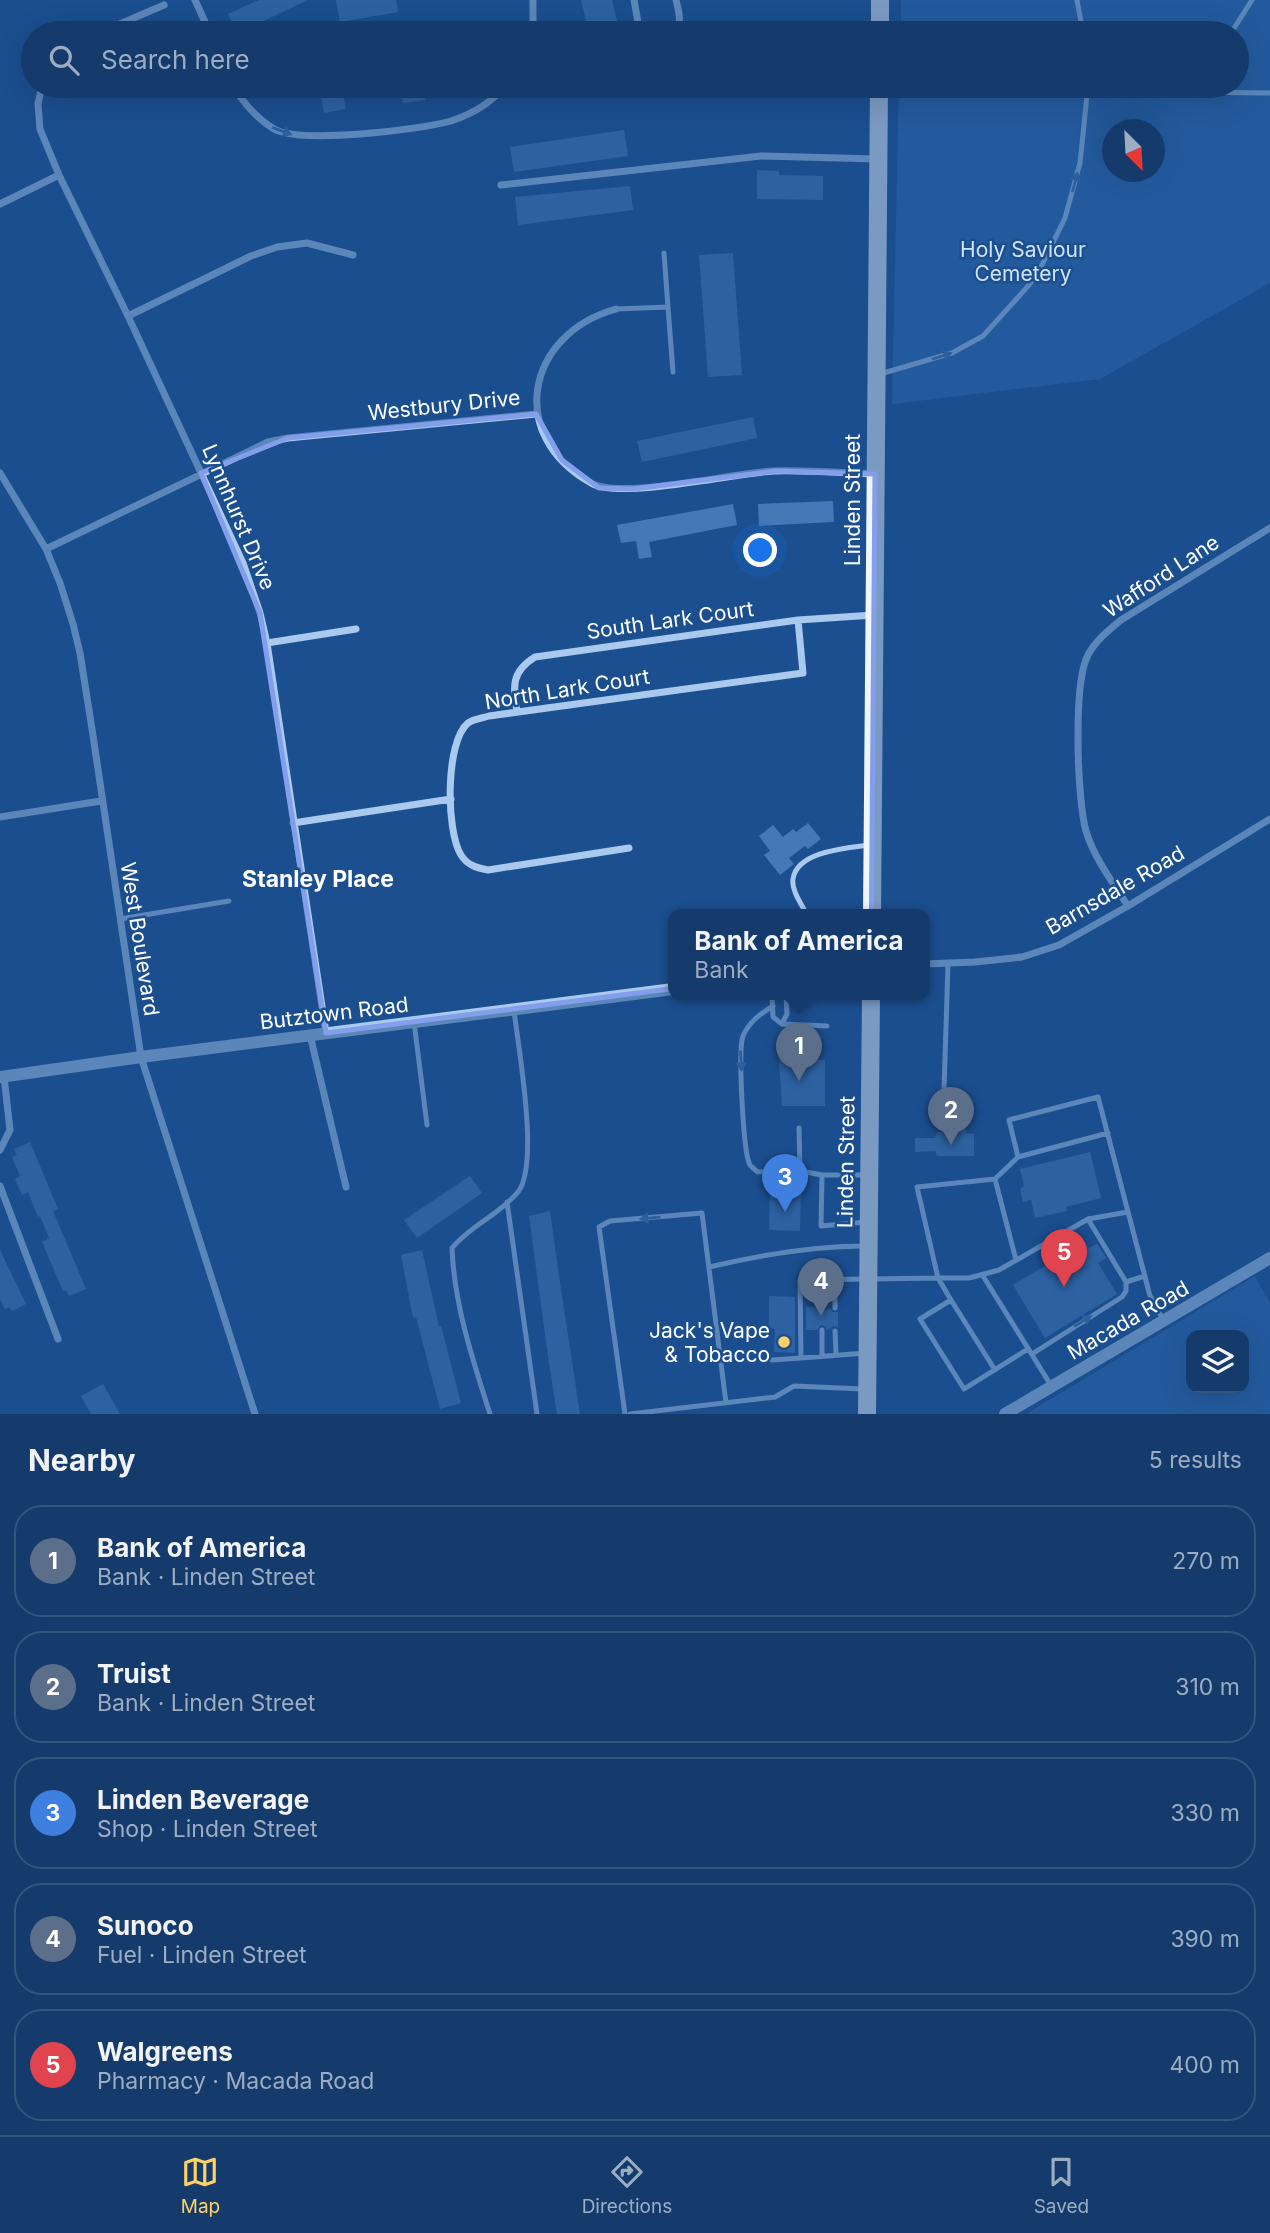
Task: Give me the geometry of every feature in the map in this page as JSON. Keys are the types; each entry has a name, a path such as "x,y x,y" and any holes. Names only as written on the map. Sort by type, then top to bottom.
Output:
{"main road":[{"path":"880,0 880,21"},
{"name":"Linden Street","path":"872,909 879,98"},
{"name":"Linden Street","path":"868,1412 866,1390 871,1000"}],"street":[{"path":"195,0 205,21"},
{"path":"533,0 533,21"},
{"path":"634,0 638,21"},
{"path":"676,0 680,21"},
{"path":"127,21 164,5"},
{"name":"Lynnhurst Drive","path":"39,98 40,129 59,175 243,563 260,613 267,643 326,1033"},
{"path":"241,98 275,130 314,137 449,121 494,98"},
{"path":"501,185 761,156 879,159"},
{"path":"0,204 59,175"},
{"path":"128,316 251,256 277,247 307,243 353,255"},
{"path":"536,414 540,379 559,342 579,324 616,309"},
{"name":"Westbury Drive","path":"46,549 252,448 288,438 536,414 544,433 562,460 577,475 599,488 633,489 735,474 776,471 875,474"},
{"name":"West Boulevard","path":"0,472 46,549 60,583 80,653 141,1057 255,1414"},
{"name":"Wafford Lane","path":"1128,906 1092,845 1083,814 1079,687 1087,656 1104,634 1121,620 1270,528"},
{"name":"South Lark Court","path":"517,712 514,683 522,665 534,657 798,620 874,615"},
{"name":"North Lark Court","path":"629,848 488,870 469,864 461,856 457,846 451,799 452,757 461,732 469,722 517,712 803,673 798,620"},
{"path":"267,643 356,629"},
{"path":"293,823 451,799"},
{"path":"0,817 101,801"},
{"name":"Barnsdale Road","path":"930,964 999,960 1040,952 1080,934 1270,819"},
{"name":"Butztown Road","path":"2,1077 668,990"},
{"path":"310,1035 346,1187"},
{"path":"0,1150 10,1130 2,1077"},
{"path":"0,1186 58,1339"},
{"name":"Macada Road","path":"1005,1414 1270,1258"}],"lane":[{"path":"1077,0 1081,21"},
{"path":"1239,21 1252,0"},
{"path":"1249,93 1270,93"},
{"path":"876,375 952,353 983,336 1029,285 1065,218 1080,163 1087,98"},
{"path":"664,253 673,372"},
{"path":"616,309 668,307"},
{"path":"804,909 794,887 793,877 802,863 815,855 873,845"},
{"path":"120,919 229,901"},
{"path":"944,1090 948,964"},
{"path":"772,1000 773,1017 782,1024 827,1026"},
{"path":"782,1024 787,1014 786,1000"},
{"path":"773,1006 748,1027 740,1050 747,1156 750,1166 758,1172 800,1171 822,1175 868,1175"},
{"path":"490,1414 464,1323 456,1288 452,1248 472,1227 494,1214 516,1194 524,1180 529,1140 514,1010"},
{"path":"414,1022 427,1125"},
{"path":"1018,1157 1009,1120 1098,1097 1150,1296 1164,1321"},
{"path":"799,1128 800,1171"},
{"path":"995,1370 938,1278 917,1187 995,1179 1018,1157 1108,1133"},
{"path":"822,1175 821,1226 868,1222"},
{"path":"995,1179 1016,1260"},
{"path":"507,1202 537,1414"},
{"path":"801,1358 800,1280 984,1276 1088,1219 1128,1212"},
{"path":"726,1403 702,1213 610,1221 599,1227 628,1414 726,1403 775,1396 794,1386 866,1390"},
{"path":"951,1300 920,1319 964,1389 1122,1297 1126,1292 1126,1282 1088,1219"},
{"path":"709,1267 755,1256 824,1246 868,1246"},
{"path":"984,1276 1052,1387"},
{"path":"1126,1282 1145,1276"},
{"path":"820,1279 822,1307"},
{"path":"835,1279 835,1308"},
{"path":"822,1330 822,1355"},
{"path":"835,1331 836,1354"},
{"path":"772,1360 867,1353"}],"highlighted area":[{"path":"536,414 562,460 599,488 633,489 776,471 875,474 871,963 326,1033 260,613 201,473 288,438"}],"green space":[{"name":"Holy Saviour Cemetery","path":"901,0 1270,0 1270,283 1100,379 892,404 899,98 1249,98 1249,21 901,21"},
{"path":"1255,1276 1270,1303 1270,1414 1026,1414"}],"building":[{"path":"259,0 308,0 263,21 231,21 228,14"},
{"path":"336,0 396,0 398,12 340,21"},
{"path":"581,0 612,0 617,21 586,21"},
{"path":"321,98 344,98 346,109 324,113"},
{"path":"402,98 425,100 403,103"},
{"path":"624,130 628,156 514,172 510,147"},
{"path":"757,170 779,171 779,175 823,176 823,200 757,199"},
{"path":"630,186 633,210 518,225 515,197"},
{"path":"733,253 742,375 708,377 699,255"},
{"path":"753,417 757,438 642,462 637,441"},
{"path":"833,501 834,522 759,526 758,504"},
{"path":"733,504 737,525 649,542 652,557 639,559 636,541 621,543 617,525"},
{"path":"808,823 821,839 808,849 805,846 789,858 794,864 780,875 764,855 770,851 759,836 773,825 783,837"},
{"path":"779,1059 825,1060 825,1106 782,1106"},
{"path":"944,1123 965,1123 966,1133 974,1134 974,1156 937,1156 935,1151 915,1152 915,1138 935,1138 937,1132 945,1132"},
{"path":"30,1142 58,1209 53,1211 86,1289 69,1296 66,1290 63,1291 42,1242 49,1238 40,1216 38,1217 28,1192 22,1195 15,1179 20,1176 12,1157 17,1155 14,1149"},
{"path":"1090,1152 1101,1198 1066,1207 1067,1211 1035,1218 1031,1200 1023,1202 1020,1189 1024,1186 1020,1169"},
{"path":"470,1176 482,1193 417,1238 404,1220"},
{"path":"770,1192 801,1193 800,1231 769,1230"},
{"path":"550,1211 580,1414 557,1414 548,1356 529,1216"},
{"path":"1085,1242 1089,1248 1097,1244 1106,1258 1098,1263 1117,1294 1045,1338 1013,1285"},
{"path":"0,1250 26,1304 12,1311 9,1307 5,1309 0,1299"},
{"path":"422,1250 439,1327 441,1326 461,1403 440,1409 416,1317 413,1318 401,1255"},
{"path":"769,1296 795,1297 795,1353 774,1352 775,1329 769,1328"},
{"path":"806,1307 817,1307 822,1312 830,1308 832,1312 838,1312 838,1327 833,1326 827,1330 821,1325 817,1330 806,1330"},
{"path":"103,1384 120,1414 91,1414 81,1396"}],"place":[{"name":"Bank of America","path":"799,1081"},
{"name":"Truist","path":"951,1145"},
{"name":"Linden Beverage","path":"785,1212"},
{"name":"Walgreens","path":"1064,1287"},
{"name":"Sunoco","path":"821,1316"},
{"name":"Jack's Vape & Tobacco","path":"784,1342"}],"district":[{"name":"Stanley Place","path":"318,879"}]}
